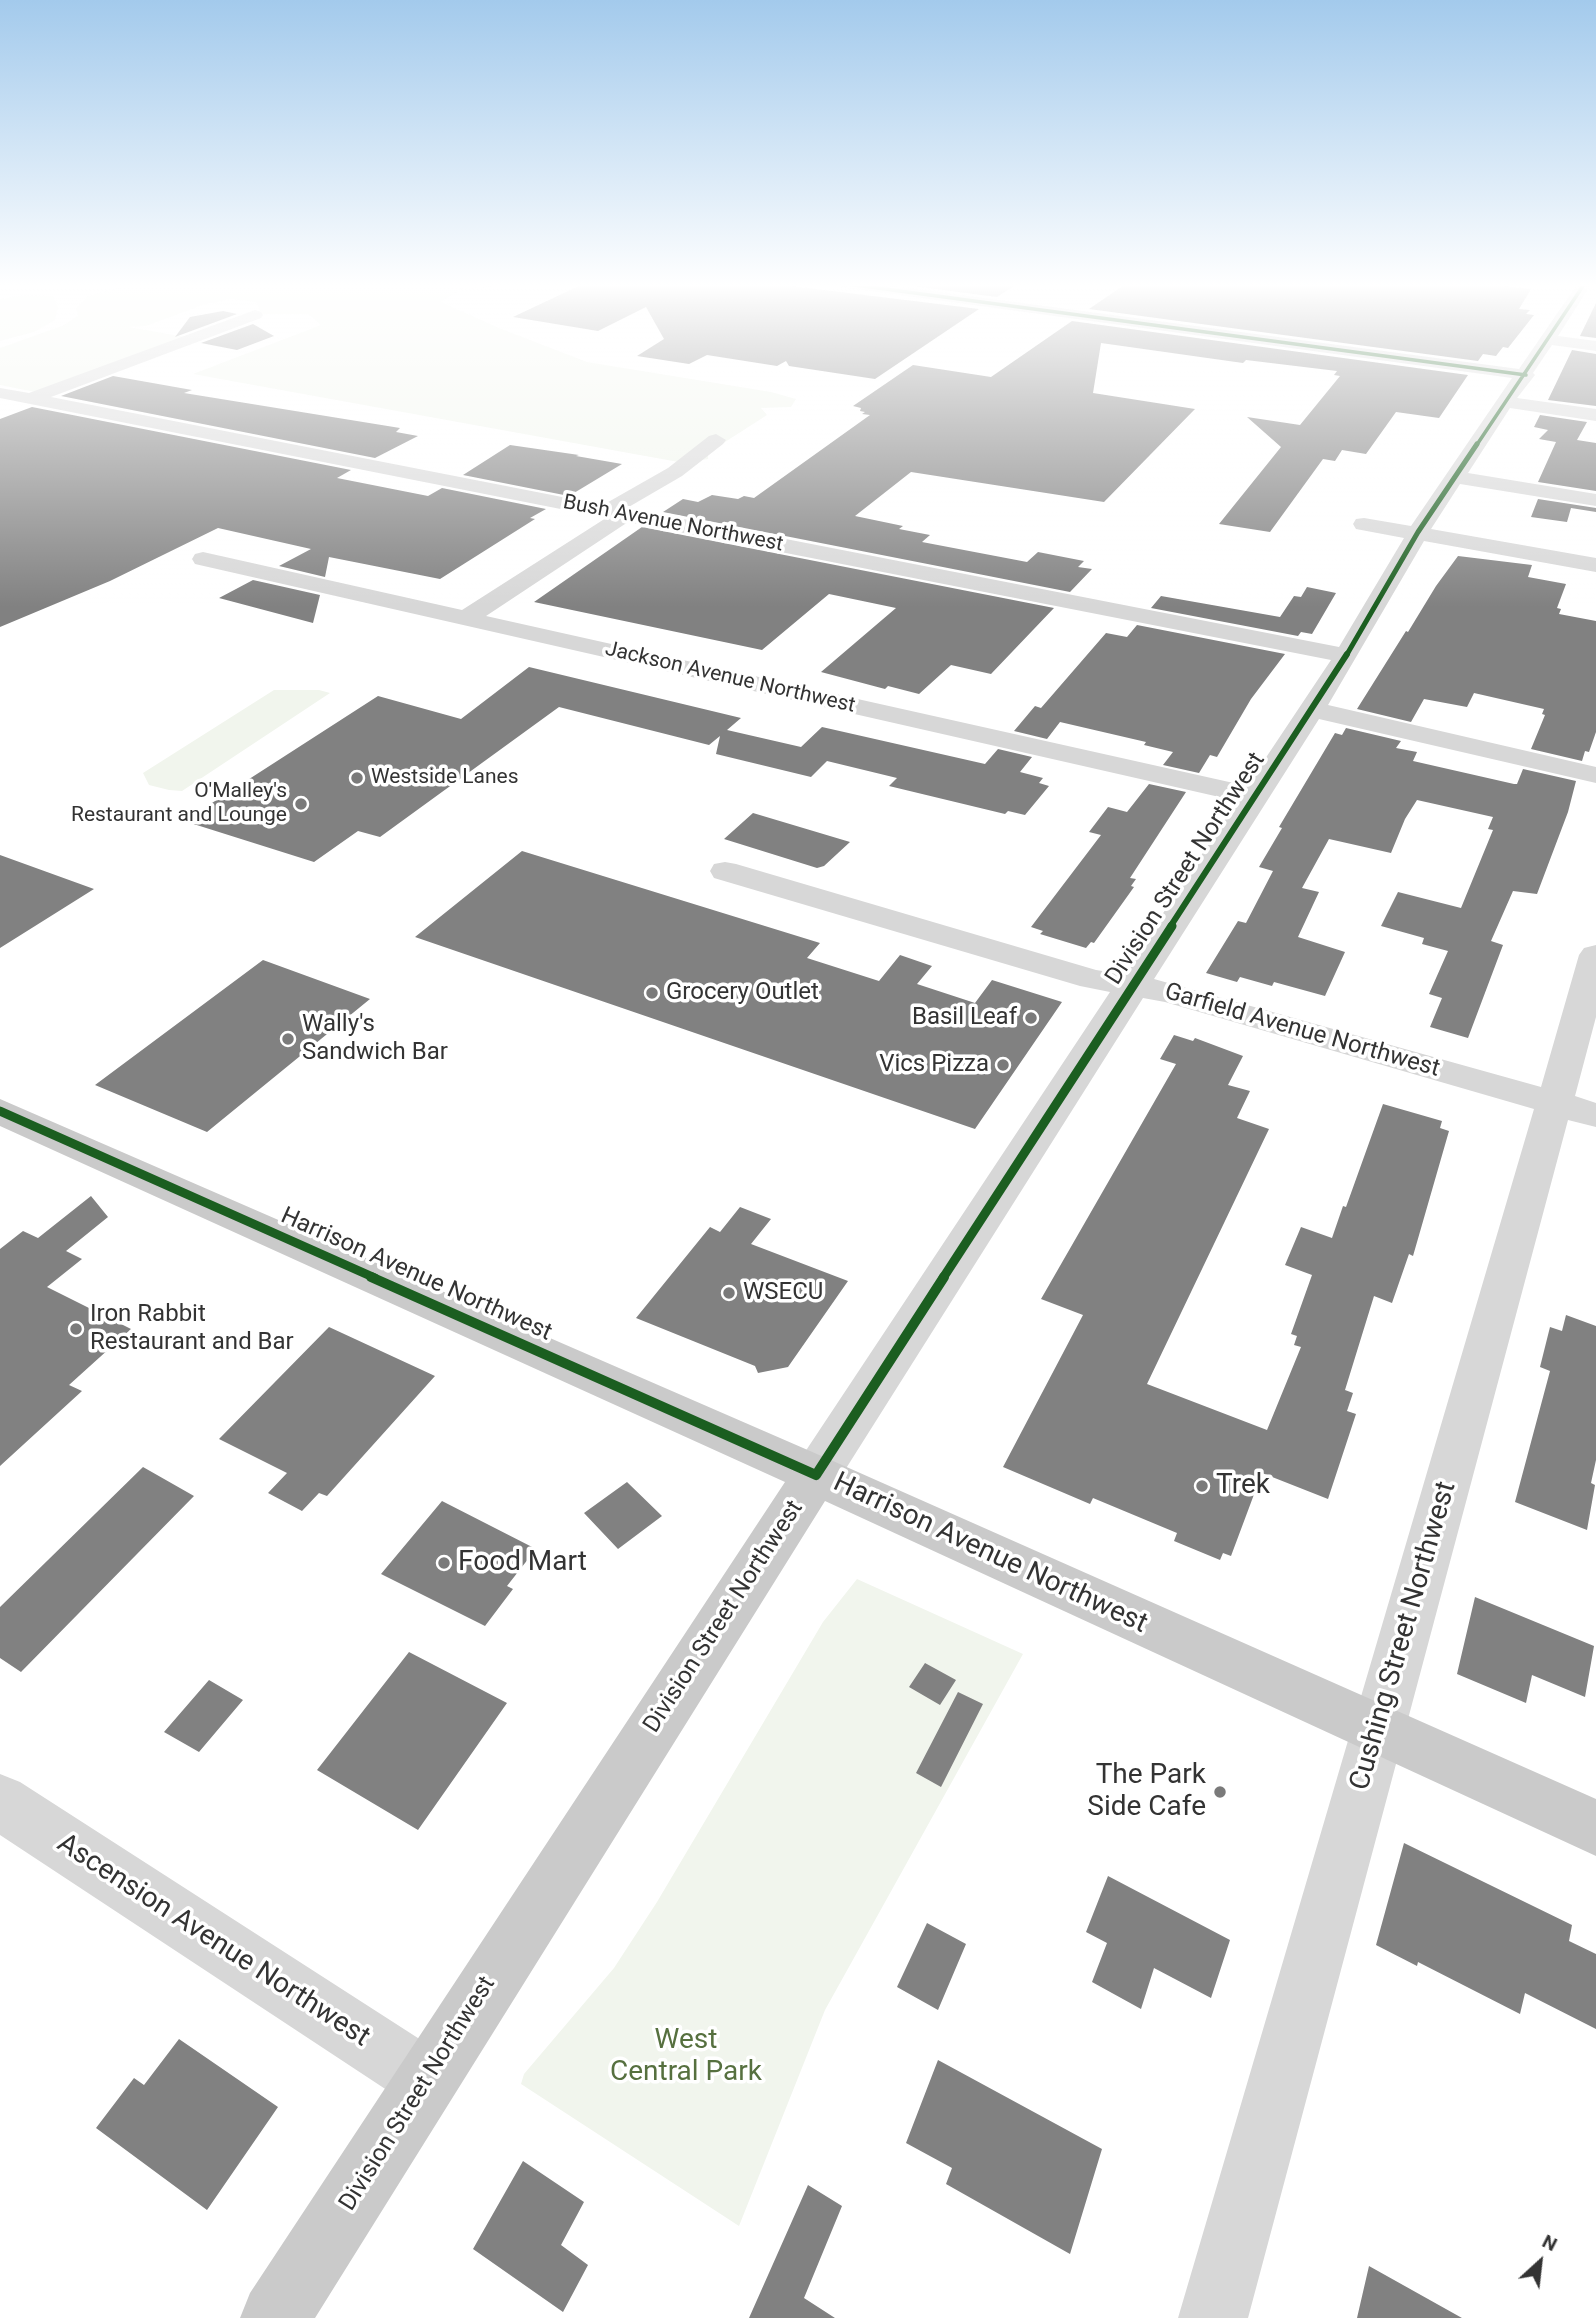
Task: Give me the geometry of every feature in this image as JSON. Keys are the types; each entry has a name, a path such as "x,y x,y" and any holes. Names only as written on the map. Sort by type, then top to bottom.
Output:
{"main road":[{"name":"Harrison Avenue Northwest","path":"0,1111 816,1475 1596,1828"},
{"name":"Division Street Northwest","path":"275,2318 816,1475"}],"street":[{"path":"30,398 49,391"},
{"name":"Division Street Northwest","path":"816,1475 1256,797 1346,656 1418,533 1513,391"},
{"name":"Bush Avenue Northwest","path":"0,393 1346,656"},
{"path":"1504,402 1596,415"},
{"path":"466,618 676,472 716,440"},
{"path":"1455,477 1596,500"},
{"path":"1364,524 1596,565"},
{"name":"Jackson Avenue Northwest","path":"204,559 1256,797"},
{"path":"1311,709 1596,775"},
{"name":"Garfield Avenue Northwest","path":"725,871 1092,979 1183,995 1576,1109"},
{"name":"Cushing Street Northwest","path":"1213,2318 1376,1730 1576,1109 1596,955"},
{"name":"Ascension Avenue Northwest","path":"0,1802 427,2080"}],"green space":[{"path":"288,391 766,391 796,399 791,407 761,408 767,415 708,453 708,459 684,463"},
{"path":"274,690 319,690 330,693 182,791 149,785 143,773"},
{"name":"West Central Park","path":"857,1579 1023,1654 825,2010 739,2226 521,2084 524,2074 614,1968 657,1902 823,1622"}],"building":[{"path":"74,391 189,391 184,393 400,428 396,432 418,436 375,458 61,396"},
{"path":"875,391 1093,391 1195,409 1104,502 911,472 855,516 930,535 922,542 1027,562 1038,552 1084,561 1078,567 1092,569 1070,592 663,512 683,499 698,502 712,495 738,499 744,496 754,498 870,415 862,414 865,412 860,411 861,408 853,406"},
{"path":"1328,391 1457,391 1439,418 1396,412 1366,454 1342,450 1335,461 1323,459 1270,532 1219,524 1281,447 1247,417 1300,425"},
{"path":"1552,391 1596,391 1596,406 1548,400"},
{"path":"32,407 351,470 337,478 428,496 442,488 546,509 530,518 535,519 440,579 329,557 325,577 279,566 311,549 218,528 110,581 0,627 0,419"},
{"path":"1540,415 1587,422 1577,440 1596,443 1596,491 1538,482 1556,442 1539,439 1548,430 1534,427"},
{"path":"510,445 622,464 569,496 463,475"},
{"path":"1538,499 1596,508 1596,512 1571,508 1567,522 1531,517"},
{"path":"642,527 1054,608 991,674 951,665 919,694 888,686 885,689 821,672 896,608 829,594 762,650 534,602"},
{"path":"1458,556 1532,565 1528,577 1566,584 1557,608 1561,609 1559,614 1596,621 1596,732 1589,752 1585,751 1582,761 1531,749 1545,715 1542,714 1544,709 1474,693 1467,707 1424,699 1411,722 1357,709"},
{"path":"253,580 320,595 313,623 219,598"},
{"path":"1307,587 1336,593 1312,634 1301,632 1298,636 1151,608 1161,596 1280,617 1294,596 1301,597"},
{"path":"1137,625 1285,654 1251,699 1217,757 1210,755 1199,773 1163,765 1173,752 1144,745 1146,742 1060,722 1047,739 1014,731 1035,706 1041,708 1106,633 1127,637"},
{"path":"529,667 741,718 727,730 801,747 822,727 985,764 998,749 1032,757 1020,772 1043,778 1039,783 1049,786 1025,815 1008,811 1005,814 889,786 897,778 827,761 811,777 716,754 720,736 709,745 559,707 380,837 358,831 314,862 184,821 378,696 461,719"},
{"path":"1346,728 1401,741 1396,748 1417,752 1413,761 1514,784 1517,784 1523,769 1576,781 1568,812 1537,894 1513,891 1491,941 1503,945 1468,1038 1430,1027 1442,998 1429,994 1448,951 1422,944 1424,938 1381,926 1398,892 1461,908 1493,830 1488,829 1493,817 1417,800 1405,819 1391,853 1329,839 1302,888 1319,892 1298,937 1345,952 1325,996 1274,982 1272,986 1240,977 1237,982 1206,973 1238,921 1246,923 1273,871 1259,867 1282,828 1279,827 1335,733 1342,735"},
{"path":"1149,784 1186,792 1130,878 1136,879 1131,886 1134,887 1094,943 1091,942 1086,948 1040,934 1043,931 1031,927 1101,835 1089,832 1108,807 1127,812"},
{"path":"753,813 850,842 824,866 817,868 724,839"},
{"path":"522,851 820,943 807,958 879,981 900,955 932,966 917,984 975,1003 992,980 1062,1002 975,1129 415,937"},
{"path":"0,855 94,889 0,948"},
{"path":"263,960 370,999 207,1132 95,1085"},
{"path":"1174,1035 1193,1041 1195,1038 1243,1056 1228,1085 1250,1091 1237,1118 1269,1129 1147,1384 1267,1430 1301,1347 1294,1345 1297,1336 1291,1334 1312,1275 1285,1265 1301,1227 1332,1238 1383,1104 1442,1121 1440,1128 1449,1131 1413,1256 1409,1254 1392,1303 1374,1296 1345,1390 1353,1393 1347,1411 1356,1414 1328,1499 1262,1473 1231,1556 1223,1553 1220,1560 1174,1541 1177,1533 1093,1498 1090,1504 1003,1467 1083,1315 1041,1299 1176,1064 1160,1059"},
{"path":"91,1196 108,1217 66,1251 82,1259 47,1287 131,1329 69,1385 82,1391 0,1466 0,1249 23,1231 38,1238"},
{"path":"740,1207 771,1219 751,1244 848,1281 788,1367 758,1373 755,1366 636,1318 710,1227 720,1232"},
{"path":"1566,1315 1596,1326 1596,1460 1591,1483 1595,1485 1587,1530 1515,1502 1550,1371 1540,1367 1550,1327 1562,1331"},
{"path":"329,1327 435,1376 327,1496 319,1493 302,1511 268,1493 287,1473 219,1439"},
{"path":"143,1467 194,1496 21,1672 0,1658 0,1607"},
{"path":"627,1482 662,1516 618,1549 584,1513"},
{"path":"442,1501 536,1549 507,1586 513,1589 485,1626 381,1574"},
{"path":"1475,1597 1594,1646 1585,1697 1532,1675 1526,1703 1457,1674"},
{"path":"409,1652 507,1703 418,1830 317,1770"},
{"path":"925,1663 956,1680 940,1705 909,1687"},
{"path":"209,1680 243,1700 199,1752 164,1732"},
{"path":"958,1692 983,1704 941,1787 916,1773"},
{"path":"1404,1843 1572,1925 1569,1941 1596,1954 1596,2029 1525,1993 1520,2014 1418,1962 1417,1966 1376,1945"},
{"path":"1108,1876 1230,1940 1211,1998 1154,1968 1141,2009 1092,1982 1107,1943 1086,1932"},
{"path":"927,1923 966,1944 938,2010 897,1987"},
{"path":"179,2039 278,2107 207,2210 96,2128 134,2078 144,2085"},
{"path":"938,2060 1102,2149 1070,2254 946,2184 952,2168 906,2143"},
{"path":"523,2161 584,2202 561,2245 588,2265 563,2312 473,2249"},
{"path":"808,2185 842,2206 804,2298 835,2318 749,2318"},
{"path":"1369,2266 1462,2318 1357,2318"}],"cycle path":[{"path":"0,1111 816,1475 1346,656 1418,532 1512,391"}],"place":[{"name":"Westside Lanes","path":"357,778"},
{"name":"O'Malley's Restaurant and Lounge","path":"301,804"},
{"name":"Grocery Outlet","path":"652,993"},
{"name":"Basil Leaf","path":"1031,1018"},
{"name":"Wally's Sandwich Bar","path":"288,1039"},
{"name":"Vics Pizza","path":"1003,1065"},
{"name":"WSECU","path":"729,1293"},
{"name":"Iron Rabbit Restaurant and Bar","path":"76,1329"},
{"name":"Trek","path":"1202,1486"},
{"name":"Food Mart","path":"444,1563"},
{"name":"The Park Side Cafe","path":"1220,1792"}]}
